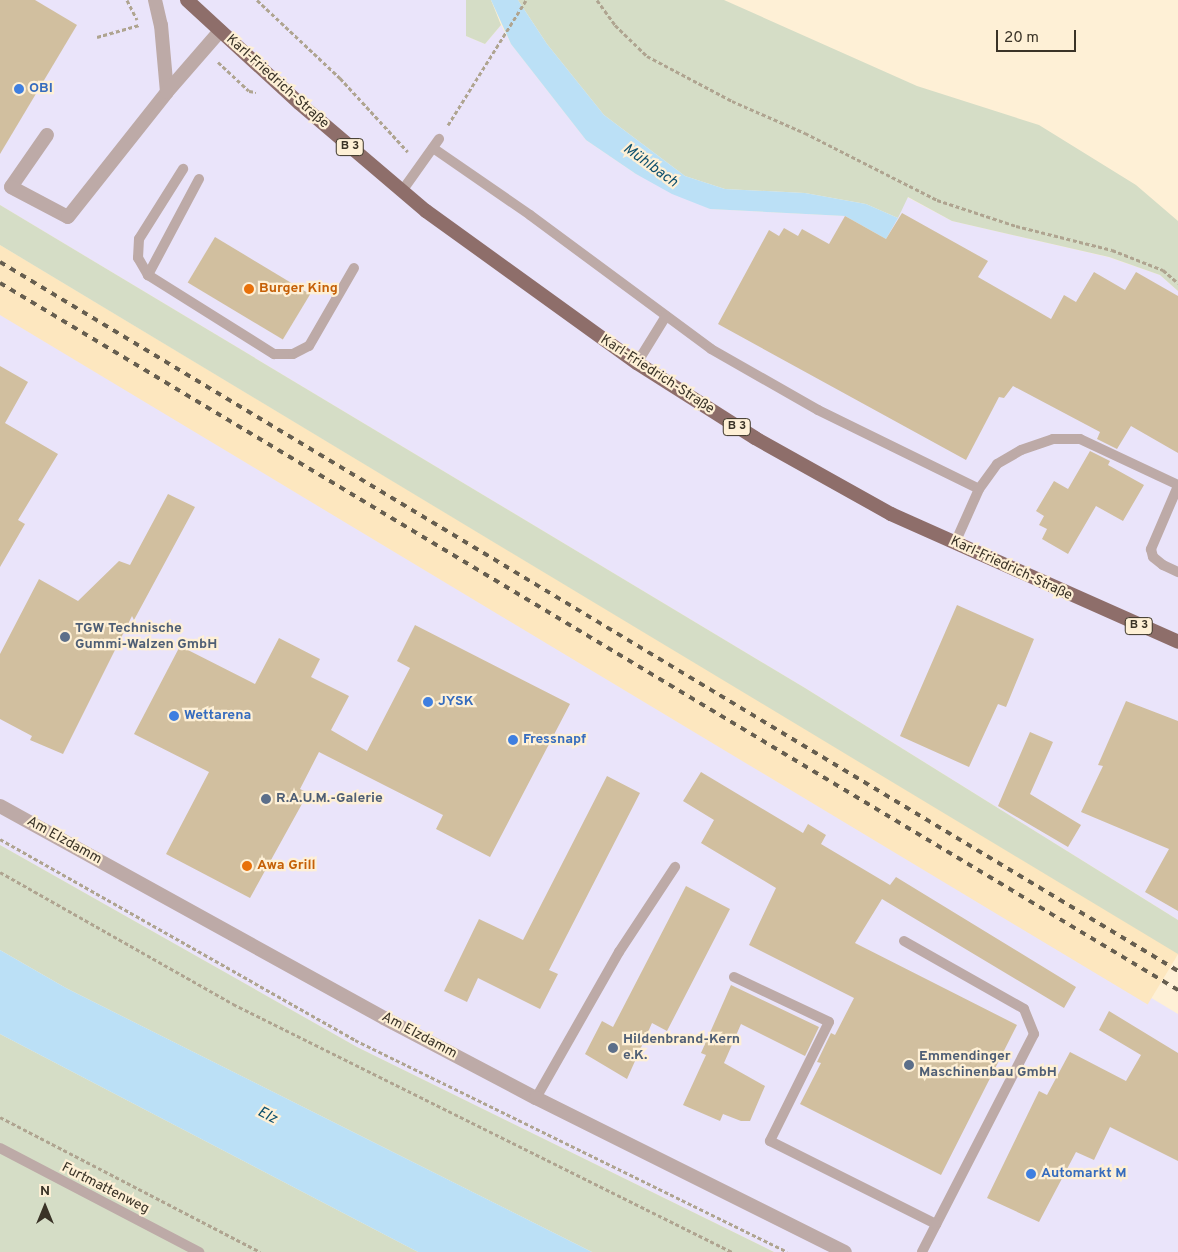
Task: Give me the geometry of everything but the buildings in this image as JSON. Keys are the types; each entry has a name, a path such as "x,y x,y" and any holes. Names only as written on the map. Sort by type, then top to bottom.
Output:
{"main road":[{"name":"Karl-Friedrich-Straße","path":"187,0 402,191 505,271 636,363 823,478 955,543 1178,642"}],"street":[{"path":"155,0 161,25 167,92"},
{"name":"Karl-Friedrich-Straße","path":"47,135 11,187 68,217 167,92 220,31"},
{"name":"Am Elzdamm","path":"0,806 253,947 536,1098 845,1252"}],"lane":[{"path":"402,191 436,144 711,349 818,410 979,488"},
{"path":"183,169 139,239 138,258 148,275 274,354 293,354 308,346 354,268"},
{"path":"148,275 199,179"},
{"path":"636,363 666,316"},
{"path":"955,543 979,488 997,464 1021,450 1053,440 1080,439 1178,485 1151,549 1153,557 1162,565 1178,572"},
{"path":"536,1098 620,952 675,867"},
{"path":"904,941 1024,1009 1034,1034 922,1252"},
{"path":"734,977 830,1022 770,1141 936,1224"},
{"name":"Furtmattenweg","path":"0,1148 199,1252"}],"path":[{"path":"257,0 340,78 421,166"},
{"path":"436,144 526,0"},
{"path":"597,0 615,24 647,56 732,101 805,133 937,200 1016,226 1112,250 1164,270 1178,283"},
{"path":"97,37 139,25"},
{"path":"0,840 354,1040 787,1252"},
{"path":"0,872 233,1004 732,1252"},
{"path":"0,1117 260,1252"}],"shaded area":[{"path":"0,0 466,0 466,36 485,44 501,25 511,44 586,140 636,174 710,209 845,216 886,239 907,197 952,221 1108,257 1160,275 1178,291 1178,920 805,688 0,205"},
{"path":"0,245 1178,953 1148,1005 0,315"},
{"path":"0,305 1178,1014 1178,1252 774,1252 357,1047 0,845"}],"green space":[{"path":"466,0 491,0 501,25 485,44 466,36"},
{"path":"518,0 724,0 917,86 1039,125 1136,185 1178,221 1178,291 1160,275 1109,257 952,221 908,197 898,218 866,204 805,193 725,189 685,176 604,115 547,44"},
{"path":"0,205 805,688 1178,920 1178,954 0,245"},
{"path":"0,845 357,1047 774,1252 592,1252 66,988 0,950"},
{"path":"0,1034 418,1252 0,1252"}],"water":[{"name":"Mühlbach","path":"491,0 518,0 547,44 604,115 685,176 725,189 805,193 866,204 898,218 886,239 845,216 710,209 672,194 636,174 586,140 511,44"},
{"name":"Elz","path":"0,950 66,988 592,1252 418,1252 0,1034"}],"railway":[{"path":"0,262 1178,971"},
{"path":"0,283 1178,990"}],"place":[{"name":"OBI","path":"19,89"},
{"name":"Burger King","path":"249,289"},
{"name":"TGW Technische Gummi-Walzen GmbH","path":"65,637"},
{"name":"JYSK","path":"428,702"},
{"name":"Wettarena","path":"174,716"},
{"name":"Fressnapf","path":"513,740"},
{"name":"R.A.U.M.-Galerie","path":"266,799"},
{"name":"Awa Grill","path":"247,866"},
{"name":"Hildenbrand-Kern e.K.","path":"613,1048"},
{"name":"Emmendinger Maschinenbau GmbH","path":"909,1065"},
{"name":"Automarkt M","path":"1031,1174"}]}
